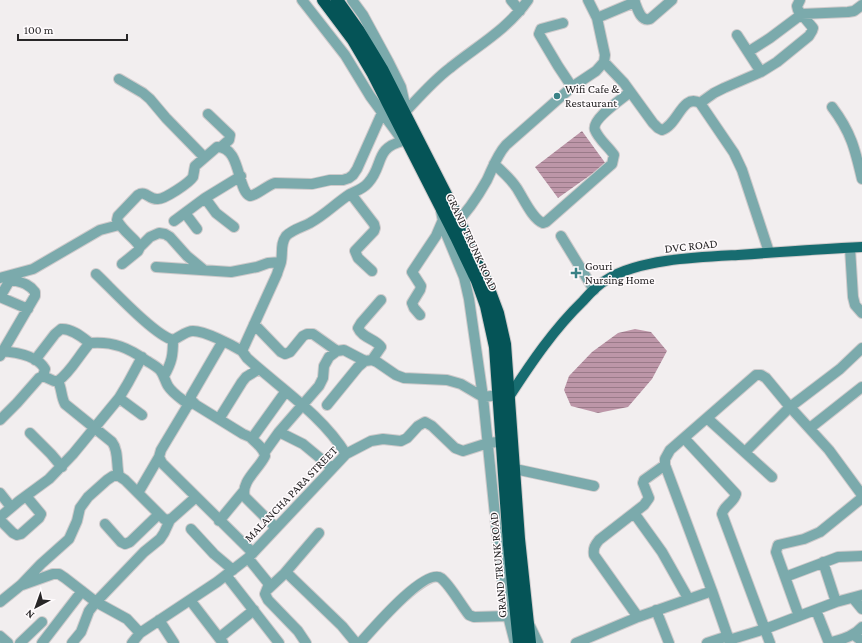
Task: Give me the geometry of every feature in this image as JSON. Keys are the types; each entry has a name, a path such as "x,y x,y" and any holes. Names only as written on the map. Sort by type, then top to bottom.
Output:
{"highway":[{"name":"GRAND TRUNK ROAD","path":"323,0 353,40 373,74 440,205 486,281 498,313 505,344 504,396 507,441 509,545 519,643"},
{"name":"GRAND TRUNK ROAD","path":"337,0 358,30 382,69 407,116 451,223"},
{"name":"GRAND TRUNK ROAD","path":"507,441 515,469 519,539 530,643"}],"main road":[{"name":"DVC ROAD","path":"504,396 572,311 607,279 625,270 649,264 693,258 862,247"}],"street":[{"path":"302,0 345,55 382,113 416,158"},
{"path":"352,0 362,15 401,87 407,116"},
{"path":"512,0 520,11"},
{"path":"407,116 449,69 502,30 528,0"},
{"path":"420,315 412,303 421,286 412,272 436,236 451,223 480,192 499,153 506,145 572,87 596,71 604,62 605,55 597,18 588,0"},
{"path":"597,18 635,1 641,15 647,20 672,0"},
{"path":"700,103 714,93 761,72 776,62 811,33 813,28 797,6 800,0"},
{"path":"748,52 770,38 802,14 848,12 854,11 862,5"},
{"path":"563,23 541,29 539,34 572,87"},
{"path":"737,35 761,72"},
{"path":"604,62 624,83 653,123 662,130 667,129 691,100 700,103 734,153 742,170 769,252"},
{"path":"119,79 144,93 204,157"},
{"path":"494,164 516,186 536,218 543,223 546,222 612,164 614,155 595,131 595,124 604,113 630,92"},
{"path":"832,107 843,122 850,137 862,179"},
{"path":"221,147 232,156 241,176 244,192 250,196 275,183 312,184 330,180 343,180 353,175 357,169 382,113"},
{"path":"140,247 119,224 117,220 118,216 138,195 142,193 152,198 160,199 191,181 195,166 212,150 217,147 221,147 229,140 230,135 208,114"},
{"path":"242,351 277,274 281,262 282,246 287,236 311,223 369,183 384,151 389,146 403,141"},
{"path":"174,221 205,198 241,176"},
{"path":"351,194 374,224 374,231 355,251 358,258 372,272"},
{"path":"205,198 216,213 234,227"},
{"path":"186,213 197,229"},
{"path":"451,223 466,285 483,397 500,564 508,616 515,643"},
{"path":"5,278 33,269 100,230 119,224"},
{"path":"122,264 138,251 150,237 159,233 170,237 187,256 204,270"},
{"path":"561,236 594,290"},
{"path":"850,248 852,297 855,305 862,313"},
{"path":"156,267 231,272 257,267 268,262 281,262"},
{"path":"96,274 152,327 167,338 173,340 186,333 194,331 201,332 242,351 259,369 303,405 340,443 346,454"},
{"path":"0,420 39,378 43,376 45,369 42,364 35,360 19,354 1,352 35,296 35,292 31,286 5,278"},
{"path":"5,278 0,297 28,309"},
{"path":"327,405 381,347 377,342 361,333 358,328 381,300"},
{"path":"254,324 281,352 285,354 290,352 303,336 307,334 313,334 337,351"},
{"path":"35,360 55,334 61,329 67,329 90,343"},
{"path":"164,376 172,358 173,340"},
{"path":"138,493 190,403 191,396 223,341"},
{"path":"58,382 63,378 81,352 90,343 99,342 132,350 158,368 172,392 250,437 264,453"},
{"path":"745,452 790,408 840,369 862,348"},
{"path":"220,521 243,492 245,486 264,458 264,453 319,386 323,378 324,366 329,357 337,351 344,350 404,378 448,380 461,384 483,397 504,396"},
{"path":"0,517 49,479 62,466 119,398 142,357"},
{"path":"219,419 246,377 259,369"},
{"path":"729,640 666,465 666,454 756,375 761,375 766,378 790,408 829,450 862,495"},
{"path":"43,376 58,382 61,387 62,399 65,404 112,442 117,452 116,460 119,476"},
{"path":"810,428 862,387"},
{"path":"250,437 255,434 286,391"},
{"path":"119,398 142,415"},
{"path":"707,418 772,476"},
{"name":"MALANCHA PARA STREET","path":"132,643 140,633 229,573 250,556 346,454 372,441 383,439 401,441 407,438 424,422 432,426 454,448 463,450 488,443 507,441"},
{"path":"280,432 302,444 332,468"},
{"path":"30,433 62,466"},
{"path":"684,438 736,494 734,500 725,507 722,514 770,643"},
{"path":"159,457 162,463 220,521 250,556 269,584 268,588"},
{"path":"638,617 594,555 593,550 599,540 644,505 649,498 644,486 644,480 666,465"},
{"path":"515,469 594,486"},
{"path":"0,602 21,586 41,564 69,539 77,521 80,508 88,497 113,476 119,476 125,480 164,519 170,520"},
{"path":"243,492 245,497 276,528"},
{"path":"0,493 12,507"},
{"path":"0,520 17,535 21,534 39,518 41,514 26,496"},
{"path":"72,643 81,632 89,611 96,602 144,552 160,539 170,520 196,498"},
{"path":"799,616 776,552 778,545 804,539 820,532 862,498"},
{"path":"634,513 662,552 688,598"},
{"path":"105,524 121,542 125,544 130,542 159,514"},
{"path":"191,529 229,573 279,643"},
{"path":"306,643 298,631 268,600 265,594 268,588 284,574 319,533"},
{"path":"785,577 838,557 862,556"},
{"path":"823,562 836,602"},
{"path":"21,586 53,574 59,574 96,602 127,620 140,633"},
{"path":"284,574 288,574 342,626 356,643"},
{"path":"360,643 404,596 417,585 435,576 440,577 446,583 469,615 474,617 508,616"},
{"path":"576,643 656,610 712,591"},
{"path":"42,643 82,592"},
{"path":"707,643 729,640 765,629 836,602 857,596 862,610"},
{"path":"190,600 221,641 254,610"},
{"path":"656,610 669,643"},
{"path":"816,610 829,643 849,638 858,638 862,627"},
{"path":"159,620 174,643"},
{"path":"528,620 538,643"},
{"path":"20,643 42,622"},
{"path":"0,636 8,643"}],"shaded area":[{"path":"582,131 606,164 558,198 535,167"},
{"path":"635,329 651,332 667,351 652,379 628,407 598,413 571,406 564,390 569,376 592,352 618,333"}],"place":[{"name":"Wifi Cafe & Restaurant","path":"557,96"},
{"name":"Gouri Nursing Home","path":"576,273"}]}
